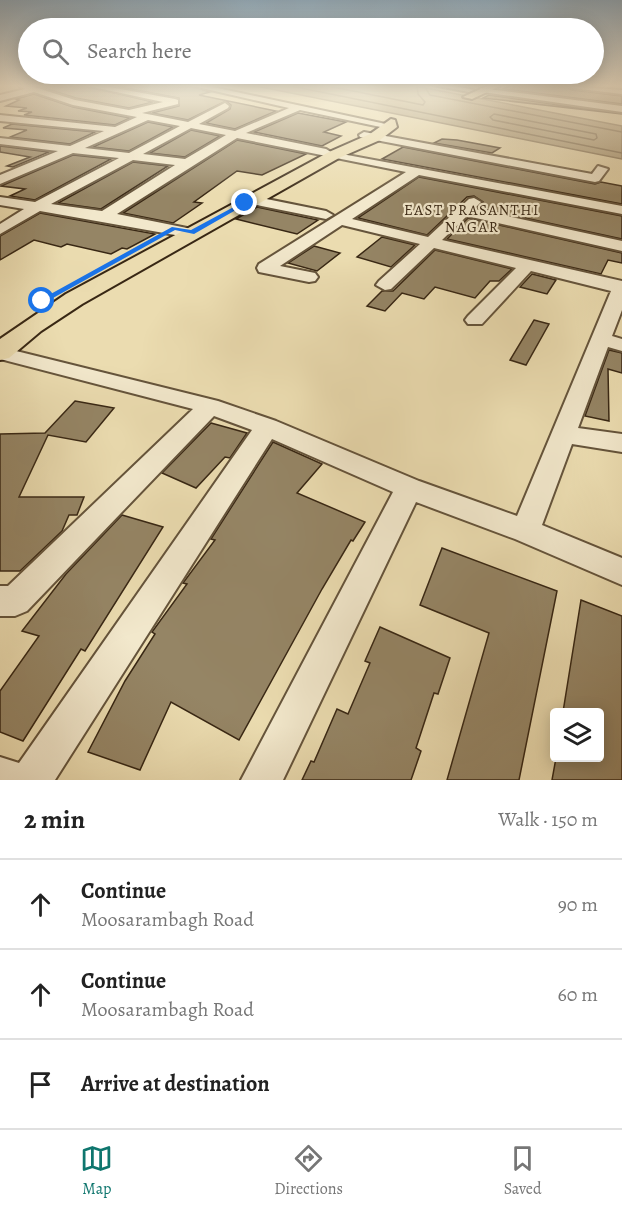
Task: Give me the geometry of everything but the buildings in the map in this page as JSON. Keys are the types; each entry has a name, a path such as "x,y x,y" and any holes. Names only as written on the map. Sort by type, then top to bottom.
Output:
{"main road":[{"path":"4,326 42,301 383,128"},
{"path":"0,352 32,326 74,298 183,230 252,200 330,153"}],"street":[{"path":"51,122 115,129"},
{"path":"0,180 132,122"},
{"path":"171,122 622,210"},
{"path":"0,230 38,206 192,122"},
{"path":"105,216 234,134 256,122"},
{"path":"361,122 598,173 574,201"},
{"path":"0,141 189,163"},
{"path":"0,167 23,170"},
{"path":"309,278 265,268 332,218 417,171"},
{"path":"385,285 491,185"},
{"path":"252,200 622,287 612,342 563,435 525,531"},
{"path":"0,201 183,230"},
{"path":"464,211 622,246"},
{"path":"475,320 528,265"},
{"path":"0,352 210,406 267,427 409,488 525,531 622,572"},
{"path":"0,601 15,601 210,406"},
{"path":"30,780 267,427"},
{"path":"563,435 622,443"},
{"path":"262,780 409,488"},
{"path":"0,777 11,780"}],"water":[{"path":"438,122 603,122 622,126 622,159"}],"district":[{"name":"EAST PRASANTHI NAGAR","path":"472,218"}],"route":[{"path":"42,301 174,228 192,233 245,203"}]}
